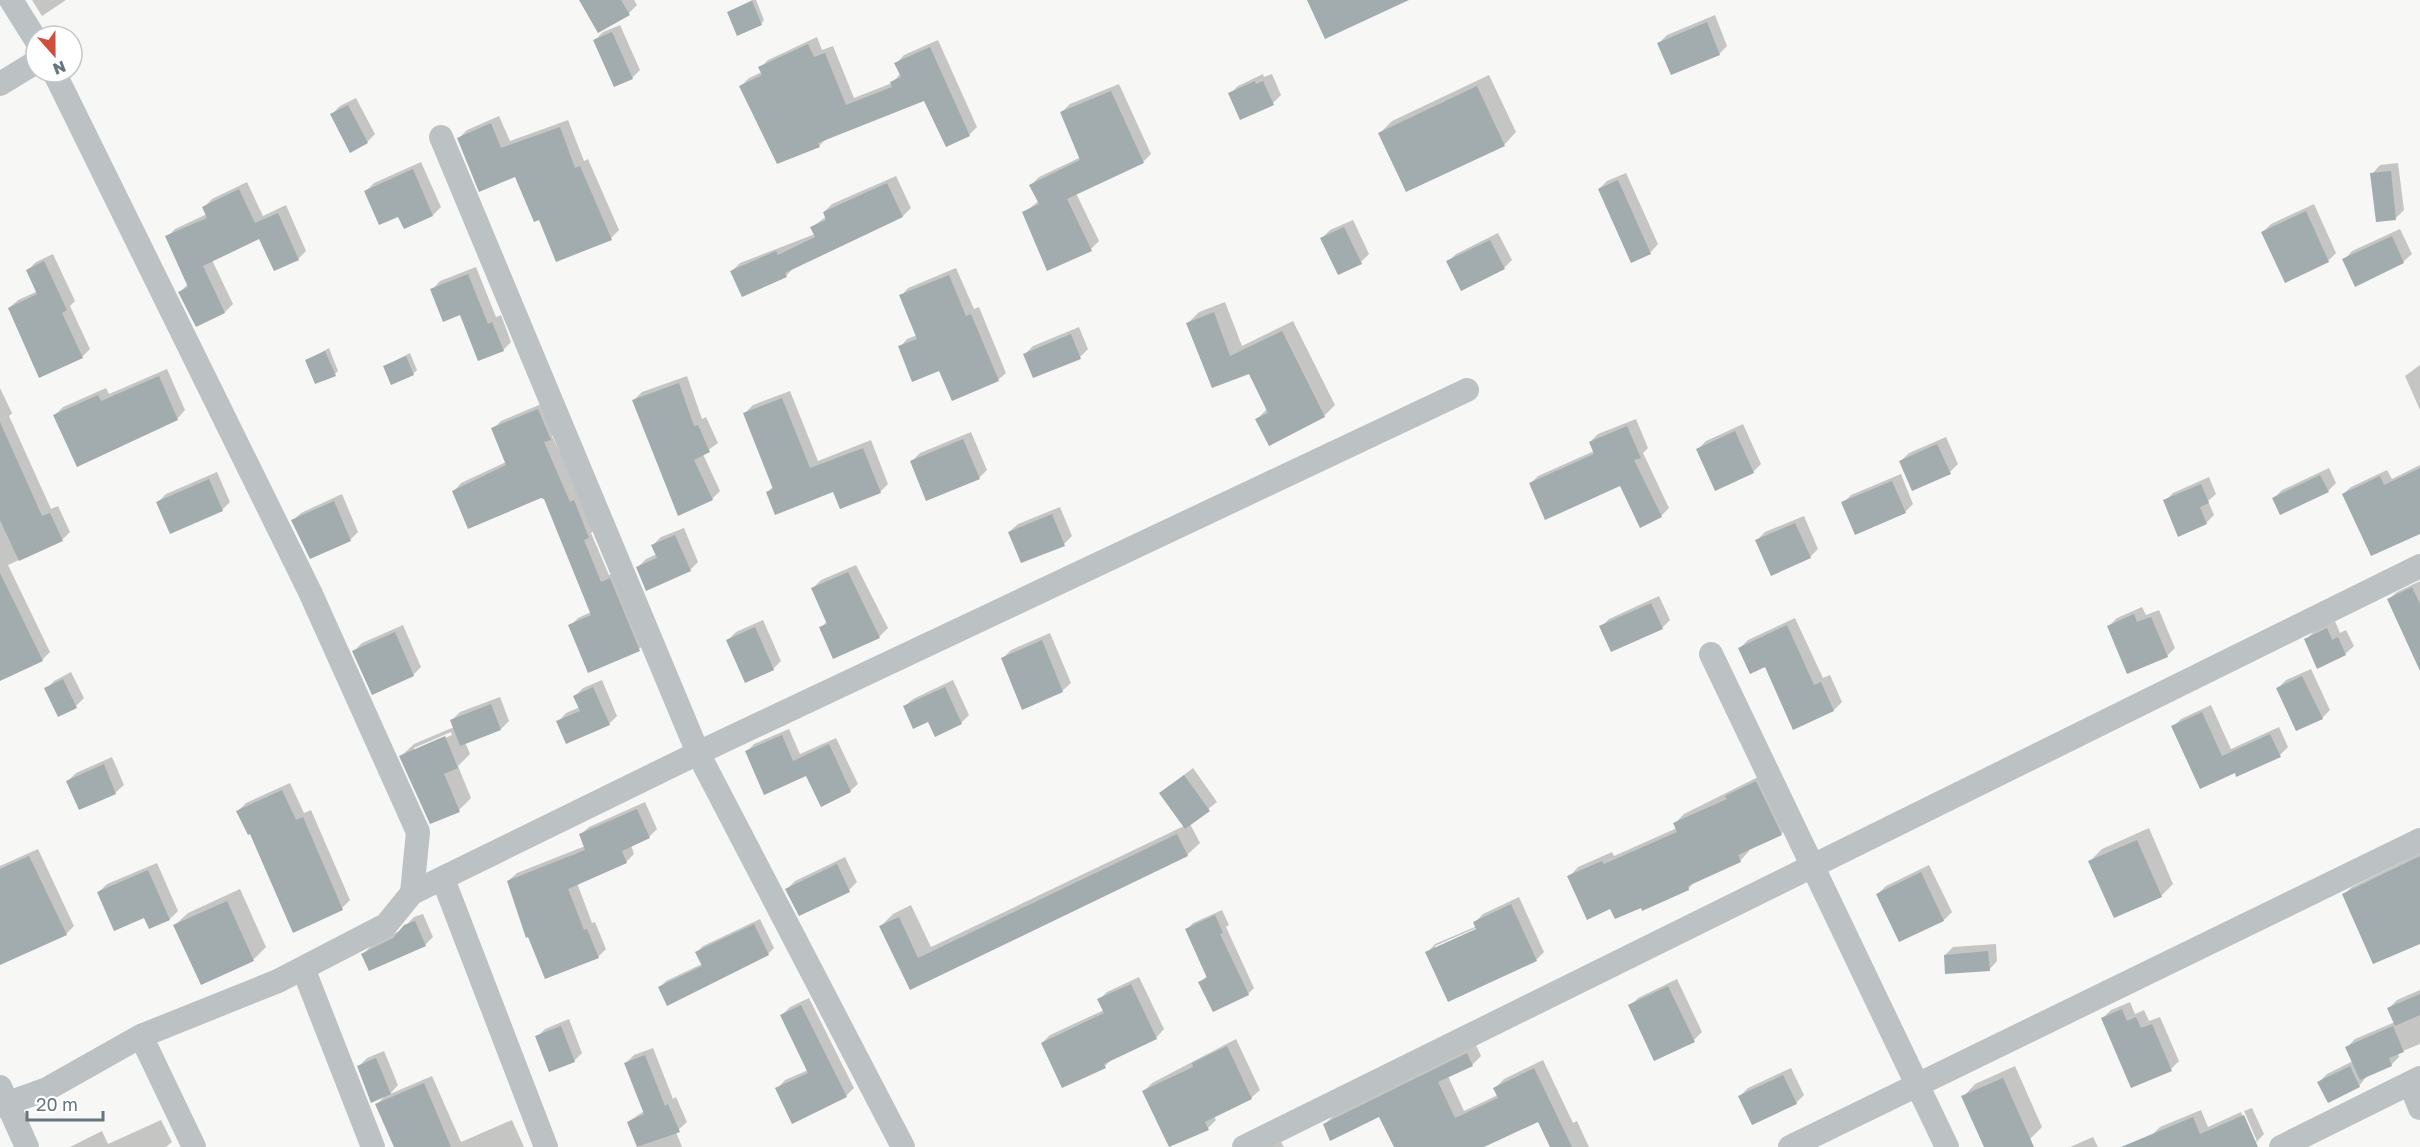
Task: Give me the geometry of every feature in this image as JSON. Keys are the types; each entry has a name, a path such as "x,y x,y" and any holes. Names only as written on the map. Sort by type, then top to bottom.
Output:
{"street":[{"path":"11,0 26,24"},
{"path":"0,84 24,69"},
{"path":"60,84 310,592 418,832 412,893"},
{"path":"441,137 698,753 903,1147"},
{"path":"27,1147 2,1099 47,1089 141,1036 278,981 386,925 412,893 698,753 1467,390"},
{"path":"1245,1147 2420,566"},
{"path":"1711,654 1920,1084 1947,1147"},
{"path":"1790,1147 2420,840"},
{"path":"443,879 546,1147"},
{"path":"303,968 373,1147"},
{"path":"141,1036 194,1147"},
{"path":"2281,1147 2415,1081 2420,1108"}],"building":[{"path":"579,0 621,0 630,15 598,33"},
{"path":"1307,0 1409,0 1325,39"},
{"path":"752,1 762,25 737,36 727,12"},
{"path":"1707,22 1720,55 1671,75 1657,43"},
{"path":"612,32 633,79 614,87 593,40"},
{"path":"808,44 814,57 825,53 846,105 892,87 890,82 901,77 894,63 930,47 970,136 946,147 924,101 818,143 820,147 777,164 739,86 762,75 758,67"},
{"path":"1255,81 1256,84 1263,81 1274,105 1240,120 1228,93"},
{"path":"1477,86 1505,146 1406,192 1378,133"},
{"path":"1111,91 1144,163 1067,199 1092,251 1047,271 1022,212 1039,204 1029,185 1080,160 1060,112"},
{"path":"348,105 368,143 350,153 330,114"},
{"path":"491,123 501,148 560,127 575,168 580,166 612,240 556,262 539,220 534,222 515,177 479,192 457,138"},
{"path":"413,169 433,216 404,229 398,217 379,225 364,191"},
{"path":"2391,171 2396,220 2376,222 2370,173"},
{"path":"1618,180 1651,254 1631,263 1598,189"},
{"path":"887,183 903,217 785,273 787,277 742,297 730,271 776,251 778,255 815,237 810,227 826,220 823,212"},
{"path":"239,189 255,223 278,213 299,260 274,271 259,239 203,266 225,313 196,327 178,292 188,287 165,236 207,218 202,207"},
{"path":"2306,211 2329,262 2285,283 2261,232"},
{"path":"1344,227 1362,264 1338,275 1320,238"},
{"path":"2392,236 2404,263 2355,287 2342,259"},
{"path":"1490,240 1505,269 1461,291 1446,261"},
{"path":"44,261 67,310 62,313 83,358 39,378 8,308 37,294 26,270"},
{"path":"468,274 488,324 492,322 504,351 478,361 460,315 443,322 430,289"},
{"path":"949,275 966,316 971,314 999,381 952,401 939,371 912,382 898,346 917,339 899,295"},
{"path":"1214,312 1230,356 1282,331 1325,417 1269,446 1255,419 1268,413 1249,374 1212,388 1186,323"},
{"path":"1071,334 1081,359 1033,378 1023,354"},
{"path":"325,351 336,376 315,384 305,360"},
{"path":"406,356 414,375 391,385 383,366"},
{"path":"159,376 178,420 77,467 53,415 98,395 101,401"},
{"path":"679,383 694,426 698,425 710,452 694,460 713,500 678,516 632,400"},
{"path":"782,398 810,468 863,448 881,493 840,509 833,492 775,515 766,492 773,489 743,413"},
{"path":"538,409 551,440 544,442 570,502 574,500 589,538 584,540 601,582 610,578 640,651 588,673 568,625 591,615 544,499 541,498 468,529 452,491 506,465 491,428"},
{"path":"0,422 42,516 50,513 63,541 19,561 0,520"},
{"path":"1627,426 1641,458 1634,460 1662,517 1640,528 1620,486 1545,520 1529,483 1594,454 1589,442"},
{"path":"1735,431 1754,473 1715,491 1696,449"},
{"path":"963,439 980,479 926,501 910,461"},
{"path":"1937,444 1951,474 1912,491 1899,461"},
{"path":"2420,468 2420,534 2371,556 2342,494 2380,476 2384,485"},
{"path":"2320,475 2329,492 2280,515 2272,498"},
{"path":"209,479 223,511 170,534 156,502"},
{"path":"1892,481 1906,513 1855,535 1841,502"},
{"path":"2201,484 2209,503 2200,507 2207,524 2178,537 2163,500"},
{"path":"334,501 351,541 310,559 291,520"},
{"path":"1052,514 1065,546 1021,563 1008,532"},
{"path":"1795,523 1811,558 1771,576 1755,540"},
{"path":"675,535 691,571 646,591 636,567 657,558 651,545"},
{"path":"848,572 880,638 833,659 819,627 827,624 811,588"},
{"path":"0,573 43,661 0,681"},
{"path":"2412,587 2420,604 2420,671 2387,599"},
{"path":"1651,603 1663,629 1611,652 1599,626"},
{"path":"2134,614 2137,622 2151,617 2168,657 2127,674 2107,626"},
{"path":"1787,625 1814,685 1821,682 1834,711 1793,730 1765,667 1750,674 1738,648"},
{"path":"755,627 774,670 745,683 726,640"},
{"path":"2327,628 2332,640 2338,637 2346,655 2317,669 2304,639"},
{"path":"395,632 414,676 372,695 352,651"},
{"path":"1042,640 1063,692 1022,710 1001,658"},
{"path":"2302,676 2323,719 2296,731 2276,688"},
{"path":"63,679 77,708 58,717 44,688"},
{"path":"593,687 610,725 566,744 556,721 580,711 573,696"},
{"path":"945,687 962,724 935,737 928,722 913,729 903,706"},
{"path":"491,704 501,730 460,746 450,720"},
{"path":"2202,712 2222,756 2270,734 2281,757 2236,777 2235,773 2200,789 2171,726"},
{"path":"782,735 793,761 829,744 851,792 821,807 806,776 764,795 745,751"},
{"path":"445,736 458,768 444,774 460,812 430,824 399,756"},
{"path":"104,764 116,794 79,810 66,781"},
{"path":"1184,775 1210,811 1185,829 1159,793"},
{"path":"1756,781 1782,835 1738,855 1741,862 1688,886 1689,890 1642,911 1641,908 1615,919 1610,909 1587,920 1567,876 1602,861 1604,864 1677,832 1673,823 1727,799 1725,796"},
{"path":"282,790 296,820 303,817 343,910 293,933 250,834 248,835 236,811"},
{"path":"637,809 650,838 622,851 627,863 568,889 584,930 587,929 599,958 545,979 528,937 526,938 507,881 585,850 579,834"},
{"path":"1177,834 1188,856 910,990 879,926 899,917 918,958"},
{"path":"2137,840 2162,897 2114,918 2088,861"},
{"path":"29,856 67,935 0,965 0,869"},
{"path":"2420,856 2420,944 2373,964 2342,894"},
{"path":"837,864 850,892 799,916 785,889"},
{"path":"148,870 170,920 149,929 144,918 114,931 97,892"},
{"path":"1921,872 1944,921 1899,942 1876,894"},
{"path":"227,901 254,961 201,985 173,925"},
{"path":"1511,904 1537,961 1448,1002 1425,952 1476,929 1473,922"},
{"path":"1215,915 1223,933 1220,934 1249,995 1213,1012 1198,982 1207,978 1185,929"},
{"path":"415,921 426,946 369,971 361,954 393,938 404,925"},
{"path":"754,924 769,955 667,1006 658,987 702,966 695,952"},
{"path":"1988,951 1990,971 1945,974 1944,955"},
{"path":"1131,984 1157,1039 1104,1064 1106,1068 1062,1088 1041,1043 1104,1013 1097,999"},
{"path":"1668,986 1695,1042 1654,1061 1628,1005"},
{"path":"2420,994 2420,1015 2395,1026 2387,1008"},
{"path":"801,1005 847,1097 792,1124 775,1088 808,1073 780,1015"},
{"path":"2122,1009 2127,1021 2136,1017 2141,1028 2152,1024 2172,1071 2131,1088 2101,1018"},
{"path":"561,1026 575,1062 549,1072 535,1036"},
{"path":"2393,1026 2404,1052 2389,1058 2392,1066 2360,1080 2345,1047"},
{"path":"1227,1046 1252,1099 1205,1122 1209,1130 1169,1147 1142,1091 1193,1067 1192,1063"},
{"path":"1467,1053 1473,1066 1438,1082 1455,1118 1498,1098 1493,1088 1534,1068 1572,1147 1550,1147 1538,1122 1484,1147 1394,1147 1379,1117 1330,1141 1323,1124"},
{"path":"645,1055 665,1106 668,1104 680,1132 637,1147 627,1122 644,1114 624,1063"},
{"path":"376,1058 391,1094 371,1103 357,1066"},
{"path":"2350,1066 2360,1087 2328,1103 2317,1082"},
{"path":"1783,1075 1797,1104 1752,1125 1738,1096"},
{"path":"2003,1078 2034,1147 1984,1147 1961,1096"},
{"path":"424,1083 451,1147 394,1147 375,1104"},
{"path":"2244,1115 2258,1147 2121,1147 2193,1117 2200,1134"}]}
